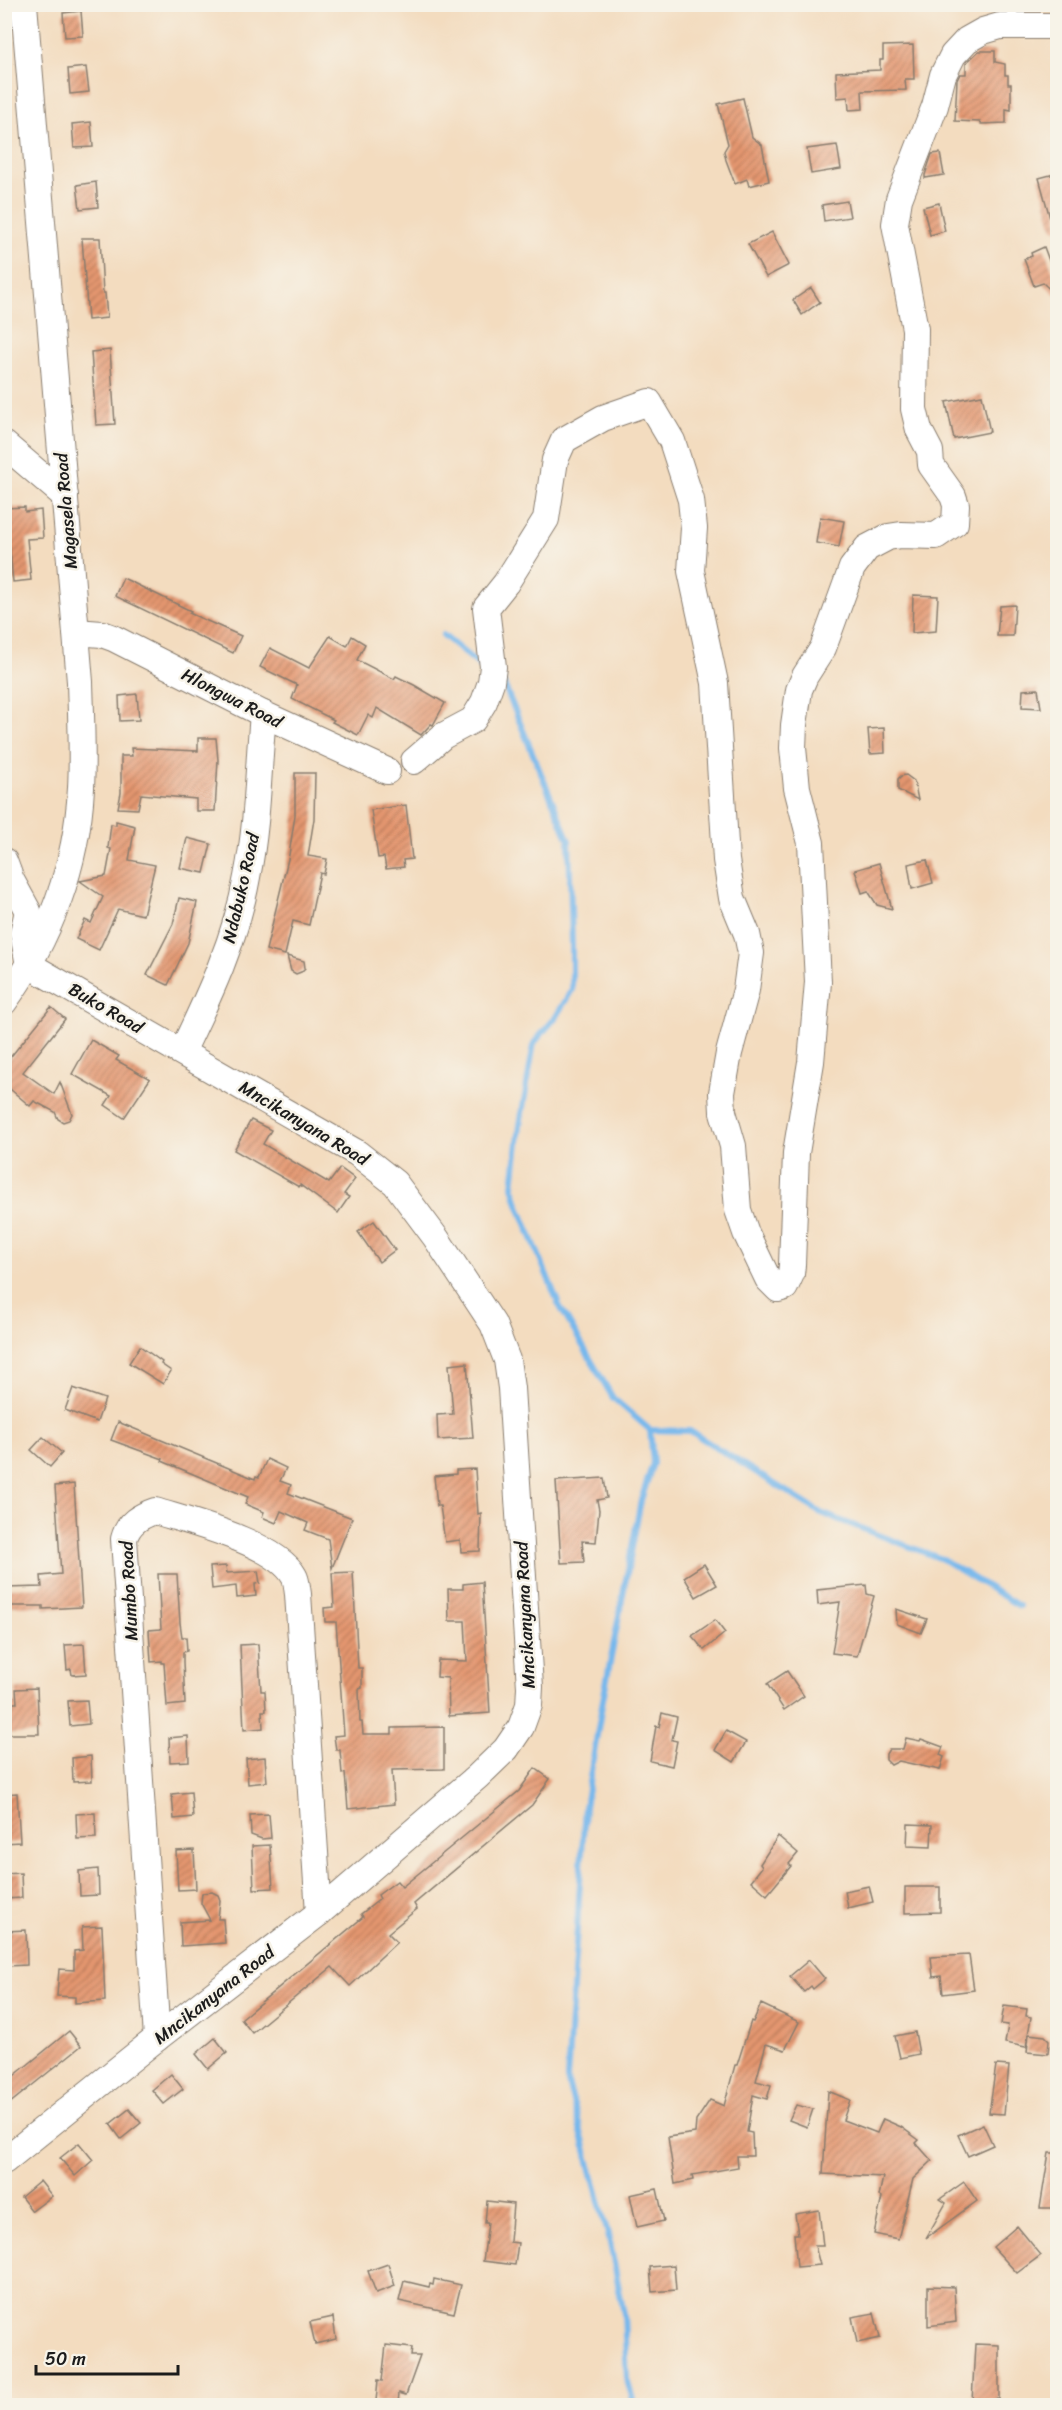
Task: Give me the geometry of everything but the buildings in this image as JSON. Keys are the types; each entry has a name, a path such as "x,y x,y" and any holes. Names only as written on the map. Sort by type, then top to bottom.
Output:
{"street":[{"name":"Magasela Road","path":"4,1002 29,965 51,920 66,878 76,830 81,788 81,730 76,632 24,4"},
{"path":"414,761 443,736 473,720 484,702 492,677 486,608 506,583 546,519 555,460 564,440 603,418 649,402 672,441 691,500 694,528 690,571 715,683 726,860 732,898 747,934 751,953 746,990 729,1053 722,1093 723,1112 733,1146 738,1210 768,1279 778,1289 785,1287 792,1266 796,1154 811,1062 818,982 811,843 796,788 793,748 794,724 800,690 805,676 823,648 852,568 867,548 888,537 936,536 955,523 956,505 953,496 931,465 930,451 919,430 914,409 915,329 896,224 899,199 953,55 967,40 983,31 1000,26 1058,26"},
{"path":"4,444 65,496"},
{"name":"Hlongwa Road","path":"76,632 102,634 113,638 263,714 387,771"},
{"name":"Ndabuko Road","path":"182,1052 226,954 247,879 255,829 263,714"},
{"path":"4,861 11,880 28,911 23,933 29,965"},
{"name":"Buko Road","path":"29,965 182,1052"},
{"name":"Mncikanyana Road","path":"4,2161 157,2038 319,1913 477,1777 506,1749 521,1727 529,1705 530,1687 511,1388 507,1360 493,1324 395,1183 357,1153 182,1052"},
{"name":"Mumbo Road","path":"157,2038 124,1539 126,1531 140,1516 155,1511 251,1542 284,1565 295,1576 319,1913"}],"waterway":[{"path":"443,635 484,669"},
{"path":"501,677 569,841 572,943 572,990 555,1018 534,1043 520,1125 513,1186 518,1204 559,1305 613,1398 650,1430 653,1463 641,1500 585,1807 567,2079 609,2238 624,2314 627,2380 635,2406"},
{"path":"650,1430 690,1431 821,1513 942,1559 1019,1606"}]}
